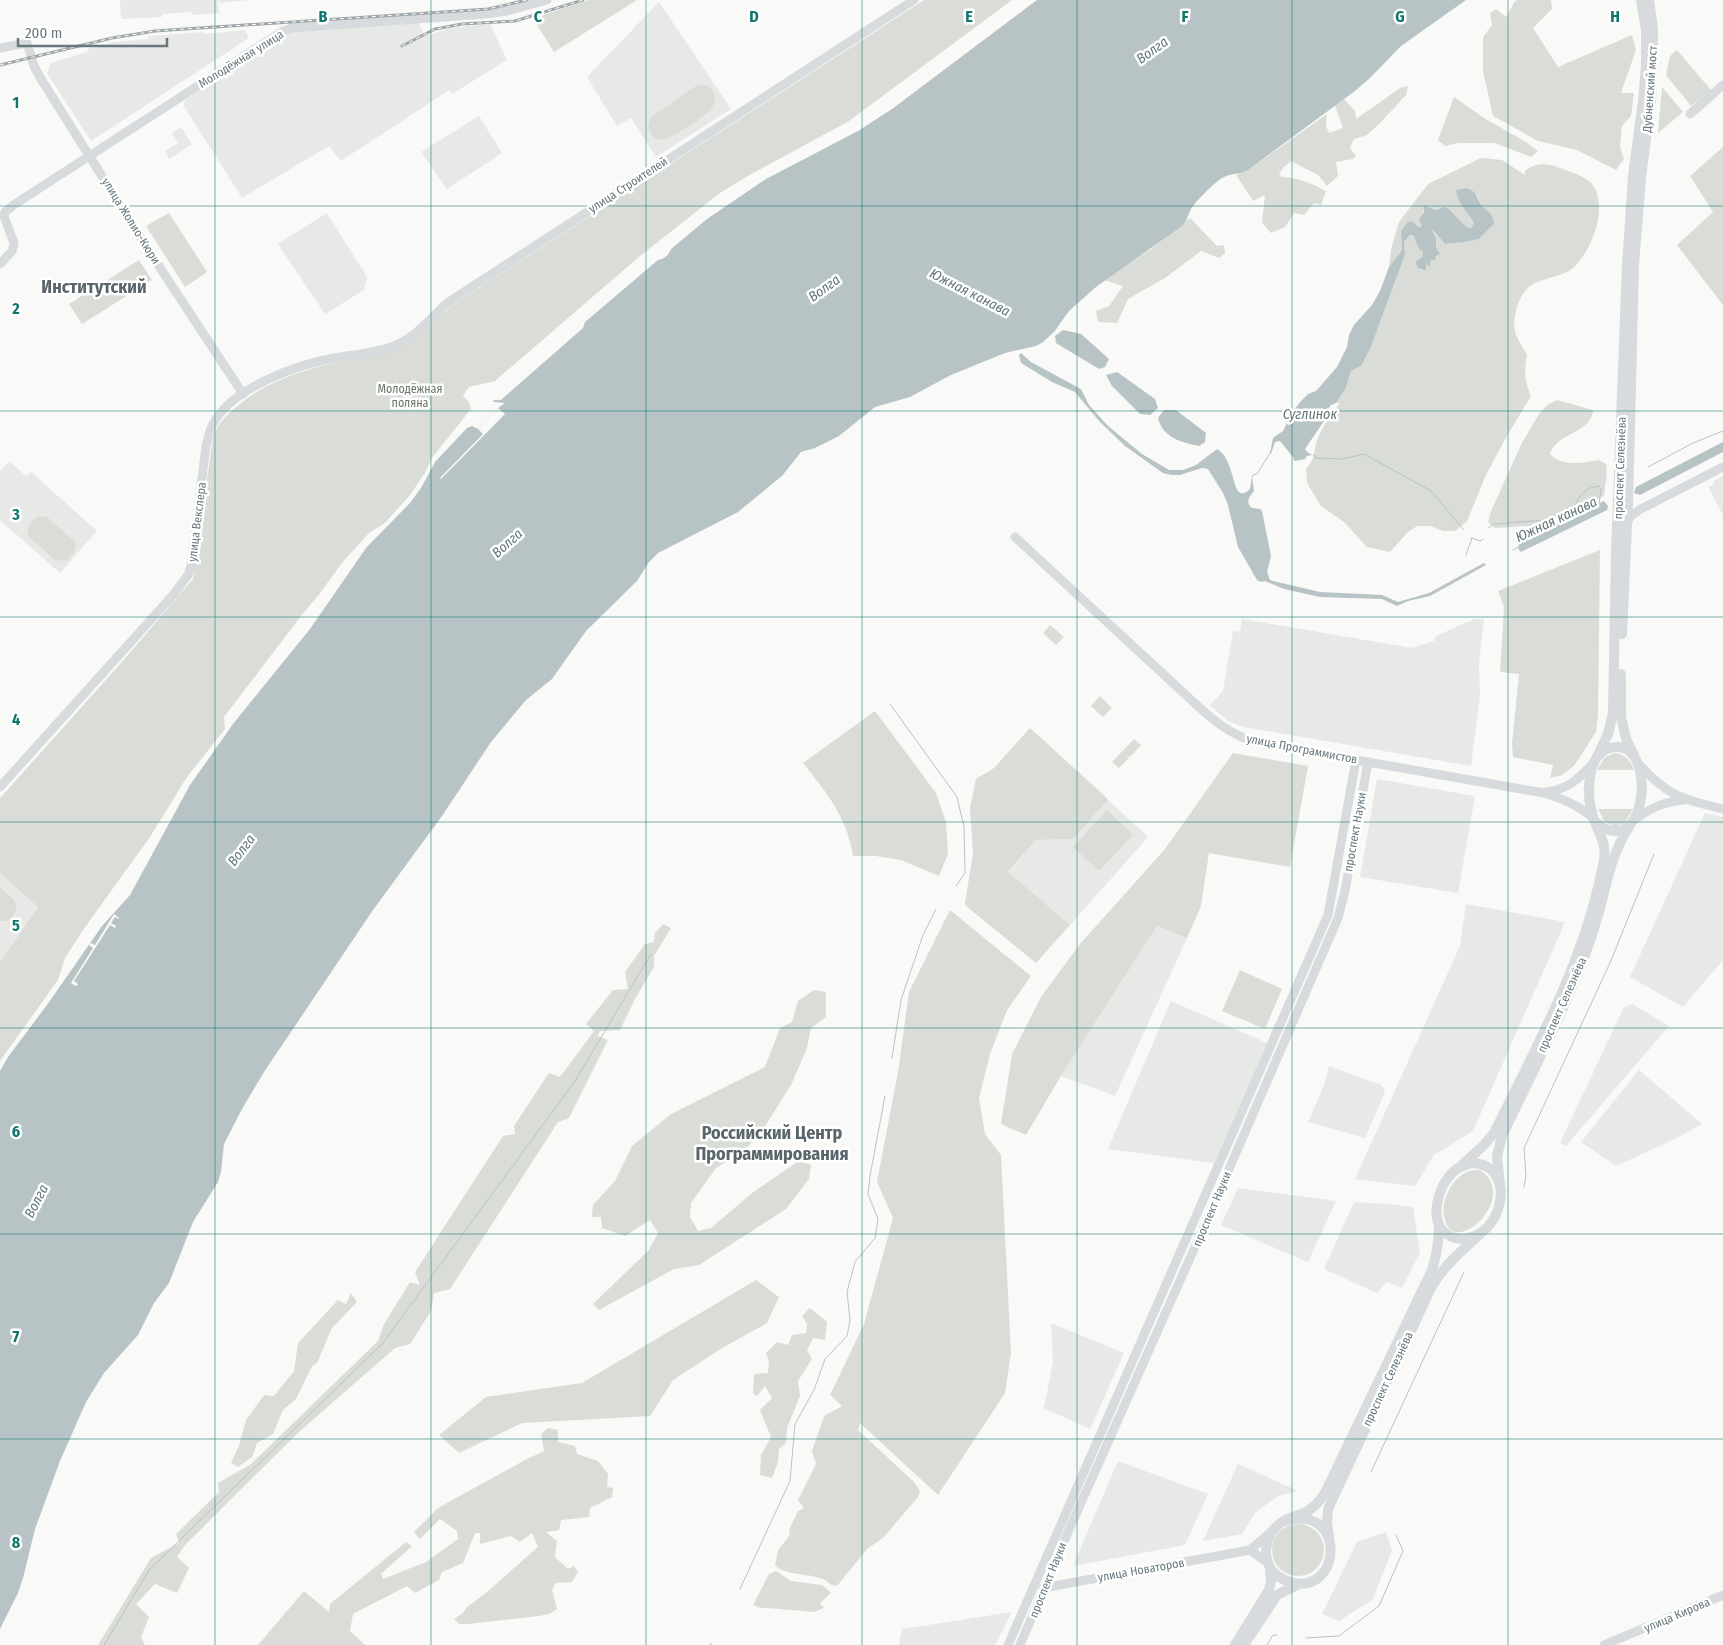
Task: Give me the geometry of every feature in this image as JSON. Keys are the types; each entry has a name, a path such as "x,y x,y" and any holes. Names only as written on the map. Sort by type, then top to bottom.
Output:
{"main road":[{"name":"Дубненский мост","path":"1637,176 1646,65 1646,30 1642,0"},
{"name":"Дубненский мост","path":"1637,176 1651,101 1653,29 1649,0"},
{"name":"проспект Селезнёва","path":"1636,759 1623,729 1620,713 1637,176"},
{"name":"проспект Селезнёва","path":"1596,759 1608,734 1613,713 1616,552 1626,274 1637,176"},
{"path":"1618,747 1625,749 1636,759 1640,772 1641,797 1638,812 1632,823 1620,831 1606,830 1595,820 1590,795 1592,769 1596,759 1606,749 1618,747"},
{"name":"проспект Селезнёва","path":"1461,1166 1494,1133 1558,1000 1575,960 1592,910 1604,858 1601,832 1595,820"},
{"name":"проспект Селезнёва","path":"1500,1184 1497,1156 1502,1136 1565,1003 1582,962 1599,911 1612,860 1632,823"},
{"path":"1472,1163 1487,1166 1496,1175 1500,1184 1498,1212 1492,1222 1479,1235 1458,1239 1449,1236 1439,1225 1437,1206 1440,1194 1452,1172 1461,1166 1472,1163"},
{"name":"проспект Селезнёва","path":"1274,1528 1318,1504 1325,1493 1432,1270 1438,1249 1439,1225"},
{"name":"проспект Селезнёва","path":"1244,1645 1278,1595 1316,1578 1328,1566 1331,1556 1327,1523 1328,1509 1439,1273 1448,1262 1479,1235"},
{"name":"проспект Селезнёва","path":"1285,1521 1295,1518 1311,1520 1324,1529 1329,1538"},
{"path":"1235,1645 1269,1590 1271,1582 1266,1544 1274,1528"},
{"path":"1269,1565 1284,1580 1301,1584"}],"street":[{"name":"Молодёжная улица","path":"2,216 14,204 283,31 292,28 486,14 507,11 547,0"},
{"name":"улица Строителей","path":"340,357 372,352 402,342 447,303 914,0"},
{"name":"улица Жолио-Кюри","path":"0,48 27,43 34,66 41,79 243,394"},
{"path":"1690,114 1723,85"},
{"path":"0,264 12,251 14,243 2,216"},
{"name":"улица Векслера","path":"0,787 174,594 188,575 194,552 206,446 209,432 220,413 243,394 269,379 295,368 340,357"},
{"path":"1627,524 1630,517 1640,510 1723,468"},
{"path":"1628,505 1632,509 1640,510"},
{"name":"улица Программистов","path":"1015,537 1218,725 1233,734 1254,742 1544,793 1568,800 1581,807 1595,820"},
{"name":"улица Программистов","path":"1544,793 1567,788 1596,759"},
{"path":"1636,759 1655,781 1668,792 1686,800 1723,809"},
{"name":"проспект Науки","path":"1008,1645 1328,916 1356,760"},
{"name":"проспект Науки","path":"1020,1645 1338,918 1345,891 1368,762"},
{"path":"1632,823 1656,806 1667,802 1686,800"},
{"path":"1269,1565 1250,1550 1274,1528"},
{"name":"улица Новаторов","path":"1033,1590 1250,1550"},
{"name":"улица Кирова","path":"1604,1645 1723,1595"}],"shaded area":[{"path":"120,0 248,0 221,3 218,1 219,13 192,15 192,12 162,14 162,17 121,19"},
{"path":"659,2 731,109 656,157 631,118 617,126 587,77"},
{"path":"418,22 425,36 450,28 490,24 507,60 452,94 449,90 341,161 329,146 242,198 184,106 185,100 284,35 295,31"},
{"path":"245,30 249,38 91,141 47,73 51,63 87,52 88,49 114,42 148,39 149,36"},
{"path":"479,116 502,153 447,189 421,152"},
{"path":"181,127 192,144 169,159 165,151 178,143 172,133"},
{"path":"327,213 367,277 364,290 325,314 278,244"},
{"path":"9,461 26,476 31,472 97,531 60,573 0,520 0,471"},
{"path":"1723,476 1723,515 1708,487"},
{"path":"1242,619 1412,648 1434,641 1436,636 1467,622 1475,619 1484,619 1479,664 1480,694 1471,766 1243,727 1228,721 1210,705 1223,691 1233,631 1240,632"},
{"path":"1377,779 1475,796 1458,893 1360,877"},
{"path":"1108,800 1148,837 1070,925 1008,873 1036,840 1073,839"},
{"path":"1705,813 1723,817 1723,960 1683,1007 1630,977"},
{"path":"0,873 38,907 0,962"},
{"path":"1466,904 1565,922 1473,1131 1434,1155 1415,1186 1355,1179 1460,946"},
{"path":"1157,926 1187,938 1115,1096 1061,1076"},
{"path":"1171,1001 1267,1043 1214,1163 1108,1149"},
{"path":"1632,1004 1669,1026 1566,1146 1560,1143 1624,1007"},
{"path":"1329,1066 1381,1085 1384,1089 1385,1092 1365,1138 1308,1122 1325,1083"},
{"path":"1639,1070 1702,1124 1677,1138 1616,1166 1581,1142"},
{"path":"1238,1188 1336,1201 1308,1262 1221,1225"},
{"path":"1354,1202 1413,1207 1420,1253 1402,1288 1387,1282 1377,1293 1324,1269"},
{"path":"1051,1323 1124,1353 1090,1429 1044,1408 1053,1362"},
{"path":"1118,1461 1208,1494 1185,1545 1073,1566"},
{"path":"1238,1464 1298,1491 1278,1496 1256,1512 1242,1534 1203,1541"},
{"path":"1386,1532 1392,1550 1373,1599 1339,1621 1322,1614 1357,1542"},
{"path":"1012,1612 995,1645 899,1645 902,1629"}],"green space":[{"path":"589,0 637,0 554,52 534,20 537,17"},
{"name":"Молодёжная поляна","path":"924,0 1012,0 849,121 720,193 640,256 495,381 469,387 463,396 469,402 471,409 432,458 425,473 410,495 385,523 369,533 341,564 224,717 225,729 187,777 150,837 83,930 65,958 58,980 0,1061 0,962 38,907 0,873 0,798 121,663 193,579 213,437 222,421 245,400 282,379 322,366 395,350 411,342 451,306"},
{"path":"1551,0 1552,9 1533,28 1558,67 1632,35 1636,50 1621,93 1634,93 1631,116 1622,126 1620,147 1624,159 1616,170 1577,150 1538,141 1493,116 1483,71 1483,37 1492,25 1490,13 1496,9 1506,17 1515,1"},
{"path":"1677,50 1711,90 1691,106 1666,75 1670,56"},
{"path":"696,86 708,86 715,96 713,106 709,111 667,139 660,140 654,138 648,128 650,118"},
{"path":"1408,86 1406,95 1380,123 1367,135 1354,139 1350,148 1356,156 1353,159 1336,162 1338,176 1327,186 1318,175 1291,161 1283,168 1279,174 1282,177 1305,181 1326,191 1321,205 1314,203 1304,215 1294,213 1285,227 1271,233 1262,223 1265,195 1253,201 1236,175 1248,170 1327,114 1326,126 1329,133 1343,128 1335,106 1344,99 1355,111 1356,119 1400,88"},
{"path":"1662,87 1683,112 1658,133"},
{"path":"1454,97 1538,151 1531,157 1494,143 1458,143 1445,146 1438,140"},
{"path":"1723,147 1723,305 1677,245 1713,212 1690,176"},
{"path":"1481,158 1502,160 1525,175 1525,171 1533,166 1547,164 1556,166 1576,174 1591,183 1599,203 1599,214 1593,238 1581,259 1571,270 1533,284 1520,298 1514,325 1517,337 1527,355 1525,376 1531,396 1486,475 1467,521 1455,531 1443,531 1430,526 1417,526 1408,532 1390,552 1367,547 1344,522 1321,506 1307,483 1306,469 1313,458 1321,430 1340,403 1336,403 1346,388 1351,371 1361,366 1371,347 1405,254 1404,242 1410,235 1413,235 1419,249 1423,252 1422,257 1416,261 1421,269 1426,264 1428,265 1430,261 1435,260 1439,254 1436,238 1432,230 1447,244 1479,239 1494,224 1480,203 1478,196 1466,188 1456,190 1461,203 1474,223 1471,228 1465,226 1444,207 1435,211 1426,205 1420,219 1422,226 1420,227 1416,224 1401,231 1402,250 1389,267 1391,249 1399,222 1428,184"},
{"path":"169,213 207,272 185,287 146,226"},
{"path":"1190,218 1217,246 1224,245 1225,253 1219,258 1201,251 1165,278 1128,299 1117,323 1098,322 1096,311 1109,306 1123,286 1104,280 1151,249"},
{"path":"139,260 152,280 82,324 69,304"},
{"path":"1557,400 1593,410 1591,418 1587,423 1560,441 1550,454 1561,461 1580,463 1599,460 1606,464 1607,476 1604,496 1542,525 1495,528 1488,522 1491,511 1522,443 1539,414 1547,405"},
{"path":"38,516 47,517 75,542 75,550 66,561 55,560 28,536 30,524"},
{"path":"1600,550 1598,716 1596,732 1574,766 1562,775 1550,778 1553,765 1513,757 1512,744 1519,674 1500,672 1504,607 1498,591"},
{"path":"1050,625 1064,637 1056,645 1043,633"},
{"path":"1100,696 1112,708 1103,717 1091,706"},
{"path":"875,711 936,793 946,822 948,854 939,876 901,860 876,856 853,856 841,817 828,795 803,763"},
{"path":"1030,728 1108,800 1073,839 1036,840 1008,872 1070,925 1036,963 966,906 965,903 973,853 970,808 976,779 994,768"},
{"path":"1134,739 1141,745 1130,757 1126,755 1129,758 1119,768 1112,762"},
{"path":"1233,753 1308,766 1290,867 1209,853 1201,906 1187,938 1157,926 1061,1076 1026,1135 1001,1124 1012,1054 1041,997 1080,944 1165,849"},
{"path":"1615,753 1627,758 1634,770 1597,770 1605,757"},
{"path":"1598,809 1633,809 1625,822 1616,827 1604,821"},
{"path":"1107,810 1133,835 1099,871 1073,847"},
{"path":"0,887 14,900 17,908 13,916 7,921 0,921"},
{"path":"950,910 1031,976 1007,1010 990,1054 979,1098 985,1134 1001,1155 1011,1353 1005,1393 938,1495 860,1423 858,1430 914,1482 920,1491 918,1497 883,1538 867,1549 837,1586 835,1586 823,1579 793,1573 775,1566 778,1550 790,1535 789,1530 798,1511 804,1508 798,1500 816,1464 812,1451 824,1416 842,1406 830,1395 864,1324 893,1218 877,1182 898,1072 909,992"},
{"path":"663,924 671,928 654,956 654,967 635,999 620,1030 600,1031 598,1036 608,1040 569,1118 558,1122 450,1289 434,1293 431,1311 410,1344 395,1348 300,1431 185,1545 177,1557 189,1568 177,1593 155,1584 136,1604 149,1617 141,1637 145,1645 98,1645 151,1558 179,1543 176,1534 219,1492 218,1483 251,1464 378,1341 384,1324 410,1282 420,1285 415,1272 503,1136 515,1134 514,1126 549,1073 560,1077 594,1031 586,1024 613,990 628,989 625,972 645,944 654,942 655,933"},
{"path":"1240,970 1282,989 1265,1029 1222,1011"},
{"path":"814,990 826,992 826,1017 811,1028 807,1048 791,1085 764,1128 745,1150 716,1168 691,1203 690,1217 698,1231 711,1228 752,1193 800,1160 811,1165 809,1179 786,1209 699,1265 674,1269 599,1310 593,1304 649,1250 658,1233 650,1220 625,1236 602,1228 601,1217 592,1217 593,1205 615,1181 632,1146 671,1114 765,1067 780,1028 792,1022 798,1001"},
{"path":"1480,1170 1491,1182 1493,1196 1489,1209 1480,1221 1469,1229 1458,1232 1449,1228 1444,1215 1446,1196 1453,1183 1463,1174"},
{"path":"756,1280 779,1297 767,1323 722,1348 673,1380 650,1416 522,1423 459,1453 439,1435 486,1397 582,1383"},
{"path":"351,1293 357,1302 332,1328 317,1363 312,1366 296,1399 283,1410 273,1434 257,1443 252,1457 238,1467 231,1463 239,1446 246,1420 264,1395 274,1396 294,1371 298,1343 338,1300 346,1304"},
{"path":"810,1308 827,1322 825,1340 813,1338 807,1350 812,1359 798,1381 800,1396 787,1428 786,1443 779,1449 778,1462 772,1478 760,1475 761,1455 771,1437 760,1410 772,1398 765,1386 757,1396 753,1394 754,1374 768,1373 769,1361 766,1353 777,1342 788,1345 792,1335 806,1333 807,1324 802,1316"},
{"path":"548,1428 558,1430 558,1442 575,1446 577,1454 598,1461 608,1474 607,1487 613,1488 612,1497 590,1508 589,1517 561,1520 559,1530 546,1532 557,1541 555,1557 568,1569 574,1566 578,1572 572,1582 556,1583 552,1590 557,1609 549,1614 539,1616 459,1624 454,1619 538,1547 532,1533 520,1542 511,1536 480,1544 480,1533 475,1533 463,1563 442,1572 439,1580 415,1593 407,1586 353,1614 350,1631 365,1645 258,1645 304,1591 329,1612 330,1604 406,1542 412,1546 381,1574 383,1579 426,1562 458,1539 457,1531 440,1519 420,1539 414,1532 438,1508 544,1451 541,1434"},
{"path":"1293,1524 1303,1524 1317,1531 1324,1545 1324,1555 1317,1569 1303,1576 1293,1576 1283,1572 1276,1565 1272,1555 1272,1545 1276,1535 1283,1528"},
{"path":"776,1571 791,1581 822,1585 831,1593 820,1603 824,1608 814,1612 760,1608 753,1605 769,1574"}],"water":[{"name":"Волга","path":"1037,0 1466,0 1401,46 1355,91 1248,170 1225,176 1219,180 1193,206 1182,226 1096,287 1069,311 1054,332 1043,342 1036,346 1005,353 951,375 910,397 875,407 839,436 815,448 801,452 782,476 738,512 658,553 649,562 637,581 586,631 552,679 526,700 491,742 442,816 373,910 264,1072 242,1109 224,1144 218,1182 193,1222 169,1283 154,1303 138,1335 104,1373 86,1402 60,1461 35,1529 18,1593 0,1629 0,1071 8,1057 102,926 130,895 190,785 233,724 310,629 366,548 410,503 421,488 435,462 467,428 472,426 478,429 505,403 493,402 494,400 501,400 583,328 585,322 658,260 666,256 671,249 707,219 766,179 858,131 892,109"},
{"name":"Суглинок","path":"1466,188 1472,190 1482,206 1491,214 1494,224 1479,239 1445,244 1432,230 1436,238 1436,247 1440,254 1436,256 1435,260 1430,261 1430,267 1426,264 1426,270 1418,268 1416,264 1416,261 1422,257 1423,252 1419,249 1413,235 1410,235 1404,242 1405,254 1371,347 1361,366 1351,371 1346,388 1336,403 1327,410 1324,421 1305,449 1312,455 1307,456 1305,459 1294,461 1280,441 1275,442 1271,454 1273,438 1283,431 1293,411 1308,394 1316,391 1337,367 1347,347 1349,335 1354,325 1372,305 1380,291 1389,267 1402,250 1401,231 1408,222 1412,221 1419,227 1422,226 1419,219 1424,212 1424,205 1435,210 1443,207 1446,208 1463,224 1471,228 1474,223 1461,203 1456,190"},
{"path":"1063,330 1081,334 1109,359 1105,367 1099,369 1056,343 1055,336"},
{"path":"1021,353 1031,362 1081,389 1089,405 1108,426 1142,454 1169,470 1183,470 1196,465 1217,449 1226,459 1235,485 1240,493 1250,489 1252,476 1254,491 1249,497 1248,502 1252,508 1262,511 1271,556 1267,572 1270,580 1320,592 1382,595 1398,602 1429,593 1484,563 1486,565 1430,596 1408,601 1397,606 1382,599 1320,597 1284,589 1265,581 1261,582 1257,580 1238,547 1228,505 1208,469 1202,468 1180,475 1163,473 1125,446 1099,421 1075,392 1052,382 1021,363 1019,355"},
{"path":"1117,372 1155,399 1158,408 1150,415 1140,414 1112,386 1106,375"},
{"path":"1164,410 1176,410 1206,433 1205,442 1199,446 1179,441 1168,435 1160,425 1158,418"},
{"path":"1723,442 1723,452 1640,495 1634,493 1636,487"},
{"path":"1604,501 1608,506 1607,510 1521,552 1519,550 1518,543"}],"pier":[{"path":"498,408 505,414 441,479 483,434 478,429"},
{"path":"114,914 119,918 115,917 111,923 116,926 115,928 110,925 74,981 78,984 76,986 71,983 93,948 89,945 90,943 95,945"}],"waterway":[{"path":"1648,467 1693,443 1723,431"},
{"path":"1252,477 1257,474 1270,453"},
{"path":"1313,455 1316,458 1342,459 1364,454 1431,491 1464,530"},
{"path":"1488,528 1494,524 1546,520 1575,505 1580,496 1590,488 1599,486 1601,490 1599,504"},
{"path":"1471,538 1481,541 1483,539"},
{"path":"1466,555 1472,538"},
{"name":"Южная канава","path":"1513,550 1519,547"},
{"path":"890,704 957,797 964,827 965,873 956,886"},
{"path":"1524,1187 1526,1176 1524,1148 1610,963 1654,854"},
{"path":"892,1058 901,1000 923,935 936,909"},
{"path":"104,1645 149,1570 382,1344 575,1081 651,954"},
{"path":"740,1589 790,1481 795,1424 814,1390 825,1359 847,1336 850,1320 847,1292 855,1262 875,1238 878,1219 868,1194 885,1096"},
{"path":"1371,1472 1464,1272"},
{"path":"1306,1638 1339,1636 1379,1606 1403,1551 1396,1535"},
{"path":"1267,1645 1273,1635 1277,1635"}],"railway":[{"path":"0,65 112,38 155,31 488,9 527,0"},
{"path":"402,46 435,29 462,24 515,21 583,0"}],"district":[{"name":"Институтский","path":"94,287"},
{"name":"Российский Центр Программирования","path":"772,1143"}]}
